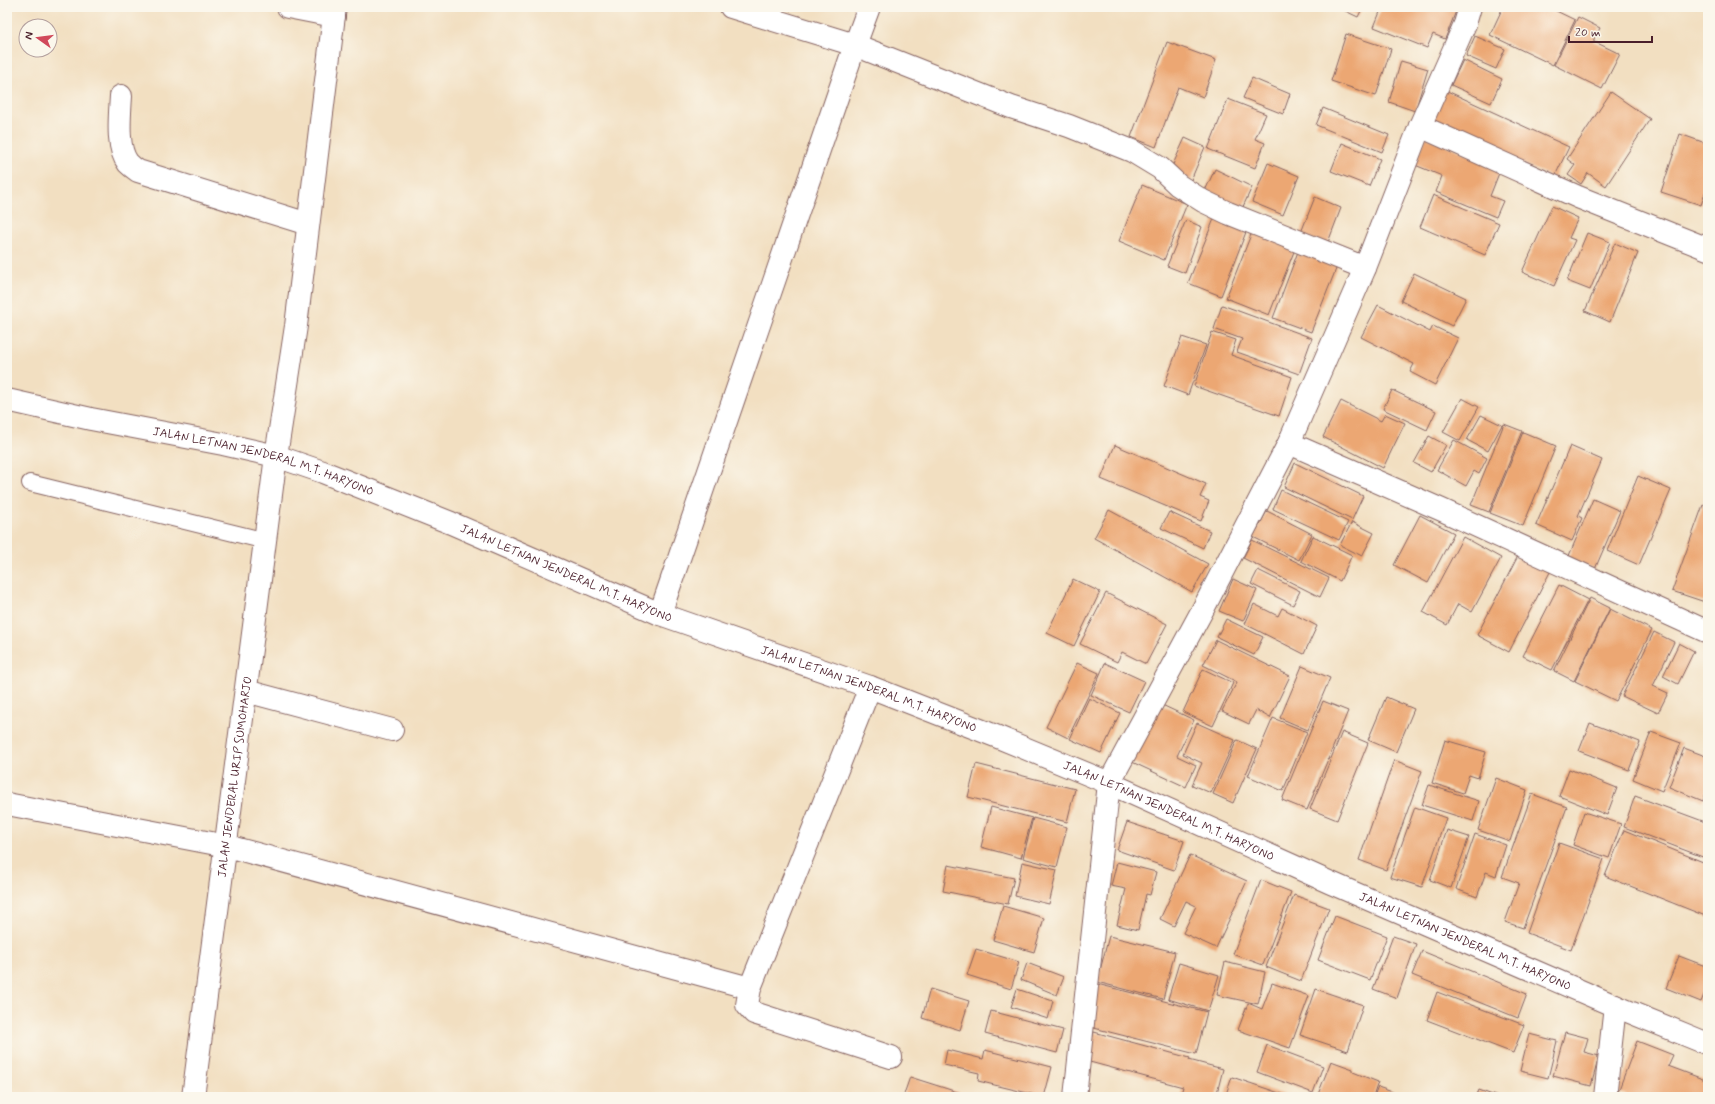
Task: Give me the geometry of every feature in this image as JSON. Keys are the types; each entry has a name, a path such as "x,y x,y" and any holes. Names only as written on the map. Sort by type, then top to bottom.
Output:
{"street":[{"path":"288,7 335,11"},
{"path":"731,7 855,45 1011,107 1069,126 1132,151 1160,168 1178,185 1203,201 1228,213 1365,268"},
{"path":"660,614 855,45 870,7"},
{"path":"1075,1097 1109,783 1202,611 1289,443 1365,268 1420,126 1465,24 1470,7"},
{"name":"JALAN JENDERAL URIP SUMOHARJO","path":"193,1097 227,846 276,456 295,333 335,11"},
{"path":"121,96 119,130 124,154 128,163 138,171 308,224"},
{"path":"1420,126 1578,198 1708,249"},
{"name":"JALAN LETNAN JENDERAL M.T. HARYONO","path":"7,400 276,456 323,472 451,523 660,614 870,687 998,737 1109,783 1339,886 1615,1006 1708,1044"},
{"path":"1289,443 1442,510 1708,632"},
{"path":"870,687 750,988 747,1005 754,1013 890,1057"},
{"path":"246,691 392,730"},
{"path":"7,804 227,846 750,988"},
{"path":"1605,1097 1615,1006"}],"lane":[{"path":"30,483 266,541"}],"building":[{"path":"1337,7 1363,7 1358,17"},
{"path":"1382,7 1387,7 1394,10 1395,7 1445,7 1456,11 1445,39 1433,34 1427,48 1374,27"},
{"path":"1503,7 1548,7 1575,20 1553,65 1490,35"},
{"path":"1578,17 1600,28 1593,41 1620,54 1602,89 1554,65"},
{"path":"1346,34 1391,49 1376,96 1331,81"},
{"path":"1475,36 1505,49 1496,69 1466,56"},
{"path":"1167,42 1216,60 1203,97 1178,87 1156,147 1131,137"},
{"path":"1463,60 1502,79 1491,103 1451,85"},
{"path":"1401,61 1428,69 1415,111 1389,102"},
{"path":"1252,78 1290,94 1283,114 1243,98"},
{"path":"1445,90 1569,147 1554,178 1431,121"},
{"path":"1611,92 1650,119 1606,186 1588,173 1581,184 1568,175 1575,165 1567,159"},
{"path":"1228,99 1266,114 1255,139 1265,143 1255,168 1208,149"},
{"path":"1323,108 1389,135 1382,152 1316,125"},
{"path":"1680,134 1708,144 1708,185 1701,205 1661,192"},
{"path":"1426,137 1501,168 1490,196 1503,201 1496,217 1436,192 1442,176 1415,165"},
{"path":"1185,138 1205,147 1191,180 1170,171"},
{"path":"1342,143 1380,159 1369,186 1331,171"},
{"path":"1268,163 1299,176 1283,215 1252,202"},
{"path":"1215,169 1252,187 1241,211 1204,193"},
{"path":"1142,185 1187,204 1164,260 1119,241"},
{"path":"1433,195 1499,223 1485,255 1420,227"},
{"path":"1315,197 1341,208 1327,245 1300,235"},
{"path":"1552,206 1578,218 1569,238 1575,240 1554,286 1522,272"},
{"path":"1216,214 1248,227 1221,296 1188,283"},
{"path":"1186,220 1202,227 1185,273 1167,266"},
{"path":"1252,232 1295,249 1269,315 1226,298"},
{"path":"1587,233 1610,242 1590,290 1567,281"},
{"path":"1615,243 1638,253 1610,322 1585,311"},
{"path":"1299,249 1338,264 1311,332 1273,318"},
{"path":"1414,273 1466,298 1452,326 1401,301"},
{"path":"1222,305 1312,338 1299,374 1237,352 1242,339 1214,329"},
{"path":"1378,305 1430,332 1433,326 1458,338 1435,385 1410,372 1414,364 1361,337"},
{"path":"1212,332 1236,340 1231,355 1292,377 1279,416 1194,386"},
{"path":"1182,337 1206,345 1188,395 1164,386"},
{"path":"1392,390 1436,411 1427,430 1383,409"},
{"path":"1462,398 1479,407 1460,441 1443,432"},
{"path":"1341,401 1381,421 1385,414 1405,423 1383,468 1323,437"},
{"path":"1481,415 1502,425 1488,451 1467,440"},
{"path":"1504,424 1522,431 1489,512 1471,505"},
{"path":"1523,432 1556,446 1523,526 1490,513"},
{"path":"1429,436 1446,445 1431,472 1414,463"},
{"path":"1454,440 1487,458 1479,474 1474,471 1466,486 1437,470"},
{"path":"1115,445 1206,484 1200,497 1209,501 1201,521 1101,479"},
{"path":"1570,446 1602,460 1578,516 1582,518 1572,541 1536,525"},
{"path":"1295,463 1363,496 1352,520 1284,487"},
{"path":"1638,476 1671,490 1639,565 1607,551"},
{"path":"1281,490 1348,522 1339,540 1273,509"},
{"path":"1593,499 1620,511 1595,569 1568,558"},
{"path":"1703,505 1708,507 1708,603 1672,591"},
{"path":"1109,510 1208,564 1192,592 1094,538"},
{"path":"1267,511 1312,534 1299,560 1253,537"},
{"path":"1169,512 1210,531 1203,548 1161,528"},
{"path":"1420,515 1454,533 1428,583 1394,565"},
{"path":"1352,522 1374,533 1362,556 1340,545"},
{"path":"1313,536 1352,555 1340,581 1301,561"},
{"path":"1463,537 1501,558 1472,612 1458,604 1447,625 1423,612"},
{"path":"1252,540 1329,578 1320,597 1243,558"},
{"path":"1518,556 1550,572 1509,652 1477,635"},
{"path":"1258,570 1300,591 1293,605 1251,584"},
{"path":"1073,579 1100,592 1074,646 1047,633"},
{"path":"1233,579 1257,590 1243,621 1219,611"},
{"path":"1559,585 1588,600 1552,670 1523,656"},
{"path":"1106,593 1167,624 1146,664 1122,652 1117,662 1080,644"},
{"path":"1590,598 1610,608 1574,681 1554,671"},
{"path":"1254,604 1278,616 1282,608 1317,626 1304,654 1245,624"},
{"path":"1610,609 1652,630 1616,701 1575,681"},
{"path":"1226,619 1263,637 1254,655 1217,637"},
{"path":"1654,632 1674,642 1653,686 1668,693 1658,713 1622,696"},
{"path":"1216,640 1290,676 1270,718 1256,710 1249,724 1222,711 1237,682 1203,665"},
{"path":"1679,643 1694,651 1678,684 1663,676"},
{"path":"1077,663 1099,673 1068,738 1046,727"},
{"path":"1105,663 1144,681 1129,712 1091,695"},
{"path":"1302,666 1330,678 1308,730 1280,718"},
{"path":"1203,669 1233,683 1213,726 1183,712"},
{"path":"1386,697 1414,709 1396,752 1368,740"},
{"path":"1089,698 1120,713 1101,753 1070,739"},
{"path":"1323,701 1348,711 1307,810 1282,800"},
{"path":"1160,704 1194,720 1177,756 1196,765 1186,787 1132,762"},
{"path":"1273,718 1307,732 1283,791 1248,776"},
{"path":"1197,723 1235,740 1211,793 1192,785 1202,763 1183,754"},
{"path":"1590,723 1640,742 1629,770 1579,751"},
{"path":"1342,732 1368,743 1337,820 1310,809"},
{"path":"1651,732 1681,743 1662,791 1633,779"},
{"path":"1237,740 1257,749 1233,803 1213,794"},
{"path":"1445,740 1486,752 1478,778 1469,775 1463,793 1432,783"},
{"path":"1684,748 1708,757 1708,789 1703,801 1669,787"},
{"path":"1394,760 1422,771 1386,870 1359,860"},
{"path":"976,764 1075,789 1067,822 968,797"},
{"path":"1569,769 1617,788 1607,815 1559,796"},
{"path":"1496,778 1527,790 1510,841 1478,830"},
{"path":"1429,785 1479,801 1473,821 1422,805"},
{"path":"1532,794 1567,807 1523,928 1505,922 1519,883 1502,877"},
{"path":"1635,796 1708,823 1708,859 1624,827"},
{"path":"991,807 1032,818 1021,858 981,847"},
{"path":"1415,807 1446,818 1422,887 1390,877"},
{"path":"1584,812 1621,824 1609,858 1573,845"},
{"path":"1033,818 1067,827 1057,867 1023,858"},
{"path":"1127,822 1184,841 1174,870 1117,850"},
{"path":"1447,830 1469,837 1451,888 1430,880"},
{"path":"1624,830 1708,864 1708,917 1605,876"},
{"path":"1475,834 1506,845 1496,876 1486,872 1477,897 1456,889"},
{"path":"1559,843 1604,859 1571,950 1527,933"},
{"path":"1190,855 1247,881 1216,948 1183,933 1196,906 1186,901 1174,926 1160,919"},
{"path":"1022,862 1057,870 1049,904 1015,896"},
{"path":"1117,862 1156,872 1150,895 1146,894 1138,930 1117,925 1126,889 1111,886"},
{"path":"948,865 1014,878 1008,904 943,891"},
{"path":"1261,880 1291,892 1263,965 1233,954"},
{"path":"1294,895 1329,908 1301,981 1266,967"},
{"path":"1003,906 1044,918 1034,952 993,940"},
{"path":"1335,916 1387,936 1370,980 1318,960"},
{"path":"1109,936 1175,952 1163,999 1097,982"},
{"path":"1393,936 1416,944 1397,998 1373,989"},
{"path":"976,949 1019,962 1011,989 967,975"},
{"path":"1422,951 1527,994 1518,1018 1412,975"},
{"path":"1679,956 1708,967 1708,985 1701,1002 1666,988"},
{"path":"1225,962 1265,972 1258,1004 1217,995"},
{"path":"1027,963 1064,977 1057,995 1021,980"},
{"path":"1179,963 1219,975 1208,1011 1168,999"},
{"path":"1272,983 1309,996 1290,1048 1238,1030 1248,1003 1262,1009"},
{"path":"1097,984 1207,1012 1196,1054 1086,1026"},
{"path":"930,989 969,1001 960,1030 922,1018"},
{"path":"1017,989 1053,1001 1048,1019 1011,1007"},
{"path":"1316,989 1363,1005 1348,1051 1300,1035"},
{"path":"1437,992 1524,1025 1513,1053 1427,1020"},
{"path":"991,1011 1063,1030 1057,1053 985,1034"},
{"path":"1094,1032 1190,1058 1189,1060 1223,1069 1216,1097 1180,1097 1183,1087 1086,1061"},
{"path":"1565,1032 1588,1038 1584,1052 1599,1056 1591,1086 1553,1076"},
{"path":"1529,1034 1557,1041 1548,1078 1520,1071"},
{"path":"1637,1041 1673,1055 1668,1066 1708,1081 1708,1097 1632,1097 1618,1092"},
{"path":"1267,1045 1323,1066 1313,1093 1257,1072"},
{"path":"947,1050 983,1059 985,1050 1052,1067 1044,1097 978,1081 979,1073 944,1065"},
{"path":"1331,1061 1353,1069 1353,1072 1378,1082 1373,1097 1317,1097"},
{"path":"910,1077 973,1097 903,1097"},
{"path":"1232,1077 1291,1097 1225,1097"},
{"path":"1378,1087 1401,1095 1400,1097 1374,1097"},
{"path":"1479,1090 1498,1097 1476,1097"}]}
